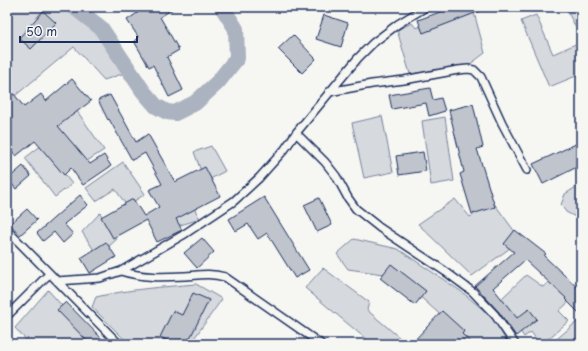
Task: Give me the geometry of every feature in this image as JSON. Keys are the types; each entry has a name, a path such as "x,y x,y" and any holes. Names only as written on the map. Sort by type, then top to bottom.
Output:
{"lane":[{"path":"57,281 100,278 121,270 183,235 234,201 259,178 285,149 296,133 358,58 373,43 398,24 426,7"},
{"path":"329,92 458,70 474,70 480,77 527,170"},
{"path":"296,133 325,162 336,176 356,209 380,228 473,292 495,315 515,344"},
{"path":"7,230 119,344"},
{"path":"121,270 132,274 146,276 214,274 225,277 321,344"},
{"path":"7,316 49,274"}],"shaded area":[{"path":"7,7 67,7 97,31 125,73 104,80 74,47 10,100 7,98"},
{"path":"565,7 581,7 581,37"},
{"path":"473,9 485,53 469,65 410,74 397,30 412,23 416,28"},
{"path":"536,15 553,54 578,43 581,51 581,74 549,87 521,21"},
{"path":"77,111 104,150 84,163 57,125"},
{"path":"382,116 393,172 364,178 352,123"},
{"path":"445,117 454,181 431,185 422,121"},
{"path":"42,145 72,184 55,197 25,158"},
{"path":"211,146 225,171 205,182 194,152"},
{"path":"123,162 145,194 127,206 115,189 96,201 86,188"},
{"path":"180,182 200,219 174,227"},
{"path":"581,184 581,220 566,212 561,205 565,194"},
{"path":"455,199 470,217 493,202 521,240 472,276 418,224"},
{"path":"100,213 117,239 98,256 82,232"},
{"path":"354,239 398,249 462,292 493,318 508,344 467,344 445,319 397,276 348,269 337,254"},
{"path":"323,268 369,302 367,310 407,344 372,344 305,288"},
{"path":"526,275 543,287 553,278 571,300 559,311 569,321 542,344 540,344 531,332 524,337 499,301"},
{"path":"196,284 222,299 190,344 129,344 92,307 96,297 108,294"},
{"path":"48,290 96,344 30,344 15,328"},
{"path":"580,319 581,344 551,344"}],"building":[{"path":"146,7 176,7 160,17 179,50 167,57 183,90 169,97 153,65 149,67 134,41 139,38 127,20"},
{"path":"454,7 488,8 423,33 418,20"},
{"path":"43,11 56,23 31,49 19,38"},
{"path":"324,15 348,23 341,47 316,39"},
{"path":"293,35 316,59 302,73 278,49"},
{"path":"72,79 91,101 58,126 90,164 104,155 111,166 83,185 71,168 64,175 35,141 16,156 7,145 7,99 14,94 24,107 41,94 46,101"},
{"path":"430,88 433,100 441,98 445,111 429,116 426,103 392,109 389,95"},
{"path":"110,95 136,142 148,134 175,182 205,167 220,196 176,219 182,230 157,242 146,220 113,238 101,217 133,199 144,216 159,207 149,190 162,184 145,153 132,160 109,119 108,120 98,100"},
{"path":"473,104 483,147 477,149 495,207 472,214 460,174 464,172 449,110"},
{"path":"578,143 581,150 581,165 543,184 533,164"},
{"path":"423,152 426,171 399,175 396,156"},
{"path":"23,166 31,176 16,189 8,179"},
{"path":"80,195 88,205 64,224 73,234 63,243 54,232 43,241 37,233"},
{"path":"264,197 309,270 295,278 267,233 258,239 248,224 236,231 229,219"},
{"path":"319,198 332,225 317,232 304,205"},
{"path":"27,209 37,220 20,235 10,224"},
{"path":"515,230 546,254 544,256 581,291 581,315 565,299 566,298 525,260 493,288 517,318 529,309 537,319 516,336 499,312 475,286 514,252 504,244"},
{"path":"202,238 214,252 197,268 184,253"},
{"path":"106,242 116,257 90,273 81,258"},
{"path":"391,264 426,291 415,305 380,278"},
{"path":"193,293 209,300 187,344 175,344 160,337 173,311 182,315"},
{"path":"66,302 107,344 90,344 57,310"},
{"path":"442,311 464,331 462,334 473,344 411,344"}],"waterway":[{"path":"74,7 101,28 143,91 156,106 167,112 175,113 195,103 218,82 237,58 236,29 222,7"}]}
